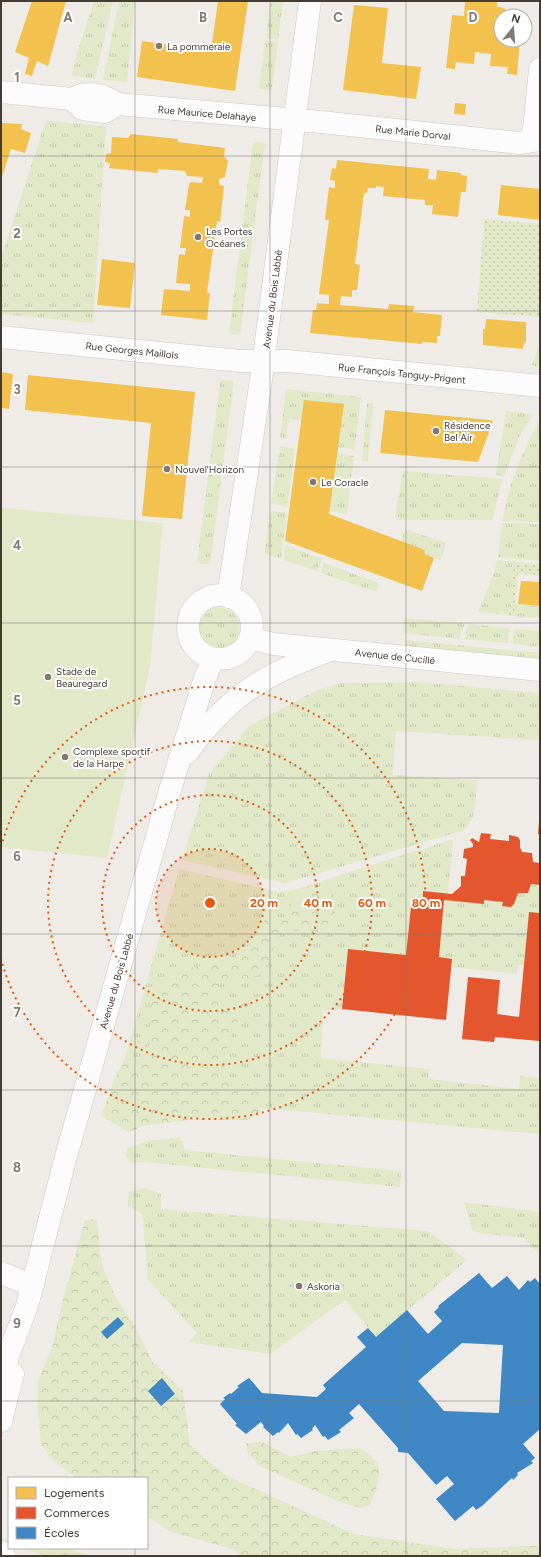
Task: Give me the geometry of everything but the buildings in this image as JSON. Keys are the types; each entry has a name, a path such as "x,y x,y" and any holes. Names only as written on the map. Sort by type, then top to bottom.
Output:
{"street":[{"name":"Avenue du Bois Labbé","path":"228,596 264,362 310,1"},
{"path":"537,144 534,129 540,69"},
{"name":"Rue Maurice Delahaye","path":"1,92 72,100 82,94 105,96 118,104 295,120"},
{"name":"Rue Marie Dorval","path":"295,120 537,144"},
{"name":"Rue Georges Maillols","path":"1,337 240,361 264,362"},
{"name":"Rue François Tanguy-Prigent","path":"264,362 288,361 540,386"},
{"path":"228,596 239,602 247,611 252,624 250,638 246,646 231,657 222,659 213,658 196,648 188,630 189,620 193,611 200,603 208,598 228,596"},
{"name":"Avenue de Cucillé","path":"250,638 274,644 540,670"},
{"path":"177,767 212,720 244,692 304,659 331,650"},
{"name":"Avenue du Bois Labbé","path":"1,1388 8,1356 30,1296 66,1160 177,767 204,681 213,658"},
{"path":"1,1273 30,1296"},
{"name":"Avenue du Bois Labbé","path":"1,1421 26,1322 30,1296"},
{"path":"1,1552 4,1556"}],"green space":[{"path":"94,1 113,1 95,79 72,76 77,53"},
{"path":"119,1 135,1 127,82 103,80"},
{"path":"271,1 283,1 278,40 266,38"},
{"path":"265,40 278,42 272,90 259,89"},
{"path":"46,120 106,127 93,323 1,314 1,258"},
{"path":"253,142 265,143 240,335 229,333"},
{"path":"484,219 540,224 540,317 477,312"},
{"path":"540,343 540,368 532,365"},
{"path":"220,380 234,381 210,565 197,563"},
{"path":"286,389 361,397 355,449 338,448 302,421 289,419 286,439 280,438"},
{"path":"367,403 373,404 368,461 362,461"},
{"path":"506,411 533,414 520,435 504,476 496,475"},
{"path":"540,419 540,522 502,521 508,495 517,468"},
{"path":"280,446 295,449 287,507 271,503"},
{"path":"337,453 354,456 347,514 329,511"},
{"path":"403,471 503,479 492,520 397,520 395,516"},
{"name":"Stade de Beauregard","path":"1,508 163,523 150,667 107,858 1,847"},
{"path":"272,511 287,513 281,559 266,554 265,551 270,513"},
{"path":"502,523 540,524 540,561 498,557"},
{"path":"405,529 446,543 441,561 424,554 425,550 401,541"},
{"path":"285,545 322,559 317,571 284,560"},
{"path":"497,560 514,562 509,615 478,612 494,573"},
{"path":"514,562 540,564 540,575 518,573 514,616 509,615"},
{"path":"324,563 379,583 376,592 321,573"},
{"path":"515,604 540,606 540,618 514,616"},
{"path":"218,607 230,611 236,617 240,629 236,641 230,647 218,651 206,647 200,641 196,629 200,617 206,611"},
{"path":"404,618 465,623 459,639 403,633"},
{"path":"469,624 509,628 508,643 464,639"},
{"path":"515,629 540,631 540,647 513,644"},
{"path":"405,640 540,653 540,659 405,646"},
{"path":"417,682 540,693 540,740 396,731 393,775 477,780 476,801 473,815 467,827 462,831 285,883 182,860 209,774 249,726 313,692 340,683"},
{"path":"450,840 453,841 448,894 423,891 423,898 412,897 406,955 348,949 342,1010 323,1010 321,1058 429,1069 428,1079 519,1089 520,1076 540,1078 540,1134 211,1103 122,1068 179,869 279,892 294,890"},
{"path":"531,884 540,885 540,913 529,912 524,965 518,965 517,974 452,967 452,959 439,957 444,900 484,904 484,900 503,902 503,906 511,907 514,904 518,893 528,893"},
{"path":"307,887 319,887 337,897 334,919 326,937 283,928 270,955 264,973 245,979 222,980 212,990 229,1001 242,1015 233,1029 218,1075 231,1083 253,1085 263,1097 260,1113 248,1120 196,1119 143,1126 129,1132 101,1116 116,1075 124,1061 145,1061 149,1054 152,997 185,969 240,958 265,920 284,917 288,909"},
{"path":"180,1137 185,1150 401,1171 400,1187 144,1162 132,1163 126,1157 126,1149 147,1141"},
{"path":"144,1188 161,1194 161,1209 428,1231 467,1260 376,1337 345,1300 270,1354 188,1342 197,1333 148,1280 142,1214 128,1206 128,1192"},
{"path":"464,1202 540,1212 540,1255 524,1238 480,1233 472,1230"},
{"path":"97,1219 102,1266 117,1300 132,1321 153,1362 183,1391 190,1445 225,1475 354,1534 456,1549 525,1546 531,1556 241,1556 233,1549 171,1532 148,1517 148,1477 76,1477 54,1461 41,1444 38,1412 38,1381 52,1348 62,1303 85,1220"},
{"path":"262,1442 291,1457 314,1451 360,1448 375,1460 379,1471 378,1483 369,1506 361,1508 342,1503 259,1466 247,1451 246,1443"},
{"path":"525,1546 540,1546 540,1556 531,1556"},
{"path":"24,1549 68,1549 92,1556 46,1556"}],"place":[{"name":"La pommeraie","path":"159,46"},
{"name":"Les Portes Océanes","path":"198,237"},
{"name":"Résidence Bel Air","path":"436,431"},
{"name":"Nouvel'Horizon","path":"167,469"},
{"name":"Le Coracle","path":"313,482"},
{"name":"Stade de Beauregard","path":"48,677"},
{"name":"Complexe sportif de la Harpe","path":"65,757"},
{"name":"Askoria","path":"299,1286"}]}
